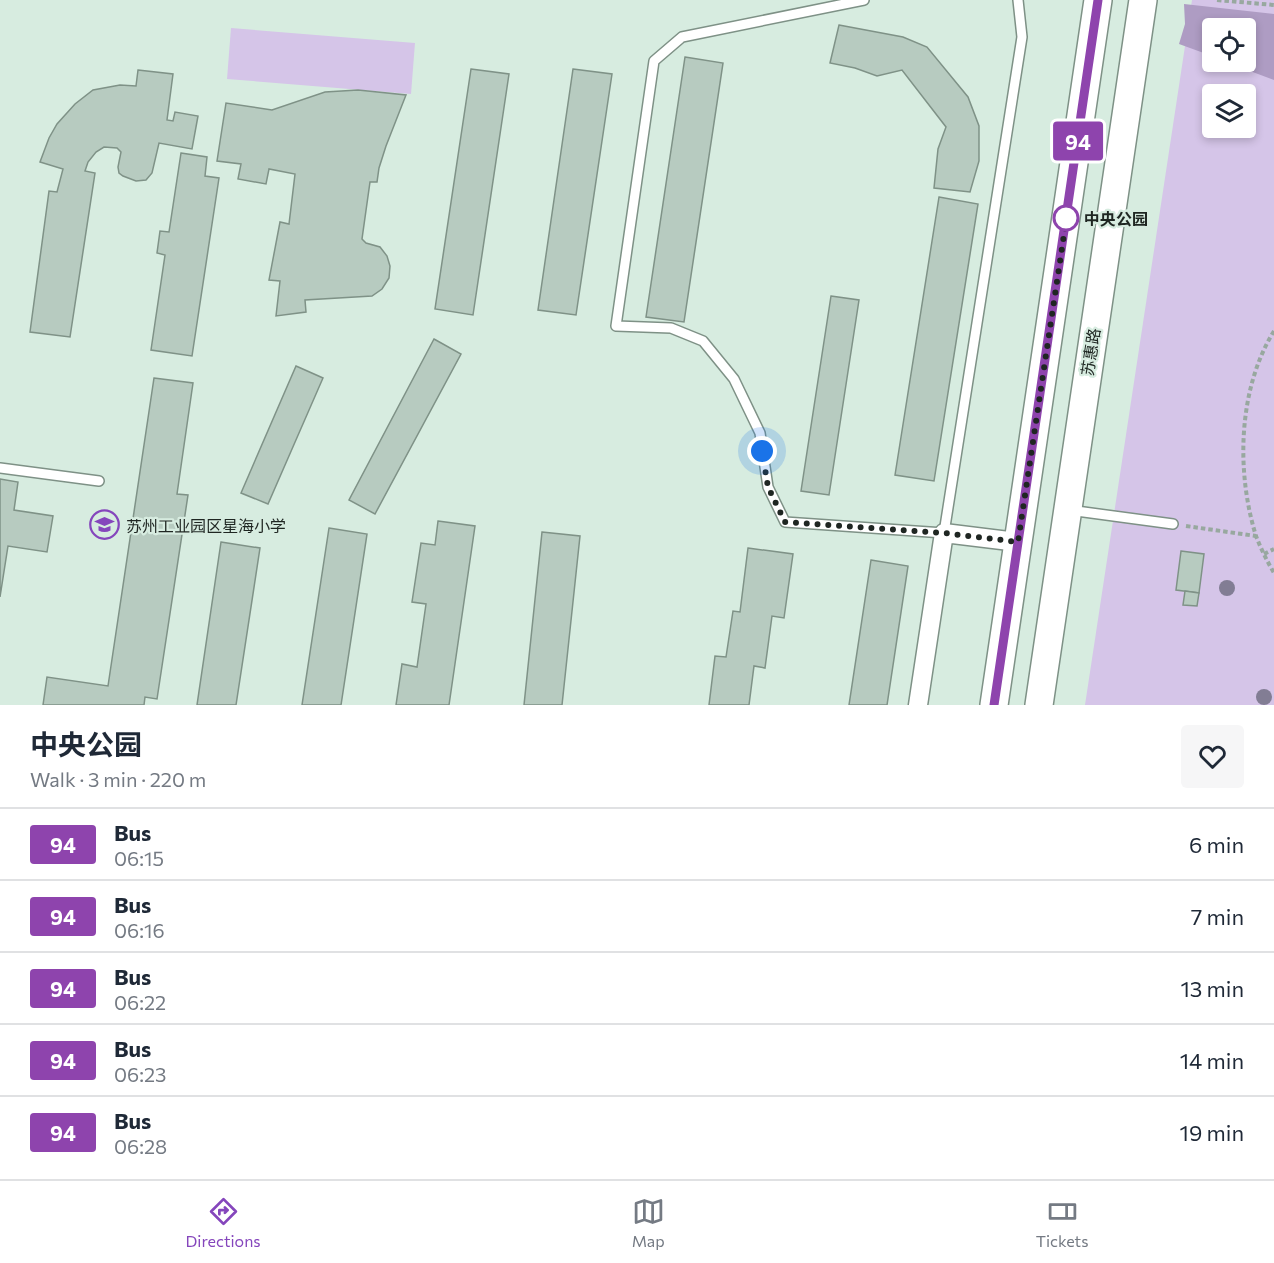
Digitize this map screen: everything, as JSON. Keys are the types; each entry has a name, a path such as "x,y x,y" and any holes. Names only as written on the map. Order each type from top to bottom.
{"main road":[{"path":"994,705 1098,0"},
{"name":"苏惠路","path":"1039,705 1143,0"}],"street":[{"path":"918,705 944,533 1018,542"}],"lane":[{"path":"864,0 682,37 654,61 616,326 671,328 704,341 734,379 760,433 768,487 785,522 944,533 1022,37 1018,0"},
{"path":"0,468 99,481"},
{"path":"1067,510 1173,524"}],"path":[{"path":"1217,0 1274,5"},
{"path":"1274,331 1257,363 1245,429 1245,479 1256,536 1274,573"},
{"path":"1173,524 1256,536"},
{"path":"1264,554 1274,549"}],"shaded area":[{"name":"中央公园","path":"1192,0 1274,0 1274,705 1085,705"},
{"path":"1184,4 1274,14 1274,80 1253,72 1256,72 1256,18 1202,18 1202,52 1179,44 1185,24"},
{"path":"231,28 415,43 411,94 227,79"}],"building":[{"path":"839,25 903,37 927,47 968,97 979,126 979,161 970,192 934,188 938,149 946,127 902,70 877,76 855,68 830,63"},
{"path":"685,57 723,63 684,322 646,317"},
{"path":"471,69 509,74 473,315 435,309"},
{"path":"573,69 612,74 576,315 538,310"},
{"path":"138,70 173,74 167,120 173,121 175,112 198,116 192,149 159,143 152,173 146,180 136,181 119,173 121,152 117,148 104,147 96,152 88,162 85,171 95,173 70,337 30,332 49,191 57,192 63,169 40,162 49,138 57,124 75,104 93,90 120,85 136,86"},
{"path":"358,90 406,95 386,146 377,182 370,182 362,239 366,243 380,247 387,256 390,266 389,278 382,289 372,296 305,300 306,312 276,316 280,281 269,280 280,222 289,224 295,174 269,169 266,184 238,179 241,164 217,161 226,103 272,110 325,92"},
{"path":"181,153 207,157 205,176 219,178 192,356 151,350 165,255 157,253 160,231 169,232"},
{"path":"939,197 978,204 934,481 895,475"},
{"path":"831,296 859,300 829,495 801,491"},
{"path":"434,339 461,354 375,514 349,500"},
{"path":"296,366 323,378 268,504 241,493"},
{"path":"154,378 193,383 177,494 188,495 157,699 145,697 144,705 43,705 47,677 108,686"},
{"path":"0,479 18,482 14,510 53,516 47,552 8,546 0,597"},
{"path":"438,521 475,526 449,705 396,705 402,664 417,667 426,604 412,602 421,543 435,545"},
{"path":"329,528 367,534 341,705 302,705"},
{"path":"542,532 580,536 562,705 524,705"},
{"path":"221,542 260,548 236,705 197,705"},
{"path":"748,548 793,554 784,618 772,616 765,668 754,666 749,705 709,705 715,656 726,657 733,611 740,612"},
{"path":"1181,551 1204,554 1199,593 1176,590"},
{"path":"871,560 908,566 887,705 849,705"},
{"path":"1185,591 1199,593 1197,606 1183,605"}],"bus line":[{"name":"94","path":"994,705 1098,0"}],"place":[{"name":"中央公园","path":"1066,218"},
{"name":"苏州工业园区星海小学","path":"105,525"}],"route":[{"path":"762,451 768,487 785,522 944,533 1018,542 1068,208 1066,218"}]}
